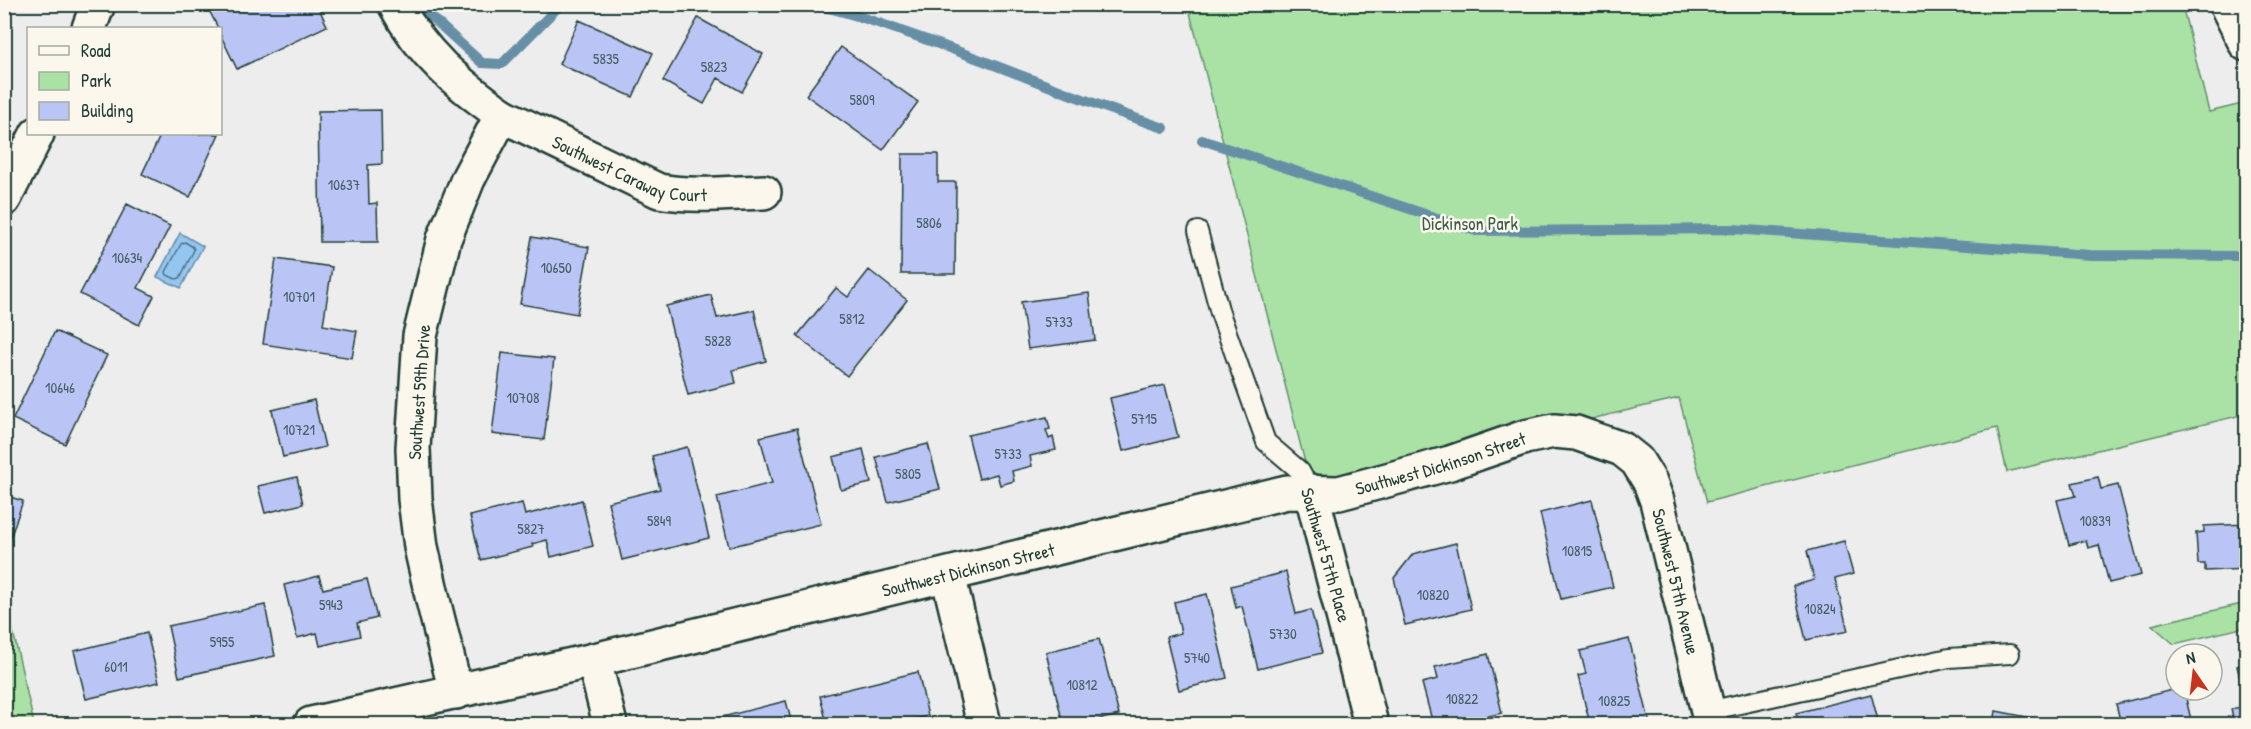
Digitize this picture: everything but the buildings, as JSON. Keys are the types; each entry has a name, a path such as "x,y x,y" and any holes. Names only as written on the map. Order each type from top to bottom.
{"street":[{"path":"88,27 98,4"},
{"path":"394,4 406,25 430,56 459,84 502,115"},
{"path":"2226,4 2247,44"},
{"name":"Southwest Caraway Court","path":"502,115 659,191 697,194 764,192"},
{"name":"Southwest 59th Drive","path":"456,692 433,600 415,499 412,448 419,347 444,239 468,179 502,115"},
{"path":"4,199 36,135"},
{"name":"Southwest Dickinson Street","path":"311,724 594,660 1287,492 1339,493 1450,463 1541,433 1554,431 1576,433 1622,448"},
{"name":"Southwest 57th Avenue","path":"1622,448 1637,461 1650,482 1657,501 1709,718"},
{"name":"Southwest 57th Place","path":"1311,491 1371,724"},
{"path":"948,574 984,724"},
{"path":"594,660 610,724"}],"lane":[{"name":"Southwest 57th Place","path":"1198,231 1220,313 1266,442 1300,471 1311,491"},
{"path":"1709,718 1949,658 2010,654"}],"green space":[{"name":"Dickinson Park","path":"1188,5 2182,5 2209,112 2246,103 2246,414 2007,472 1997,428 1707,502 1679,398 1311,486"},
{"path":"5,596 34,724 5,724"},
{"path":"2246,603 2246,627 2182,642 2172,642 2152,625"}],"water":[{"path":"180,233 203,246 181,288 157,277"}],"waterway":[{"path":"417,4 482,63 502,64 561,4"},
{"path":"808,4 882,24 1164,128"},
{"path":"1202,140 1476,231 1733,229 2090,255 2246,256"}]}
